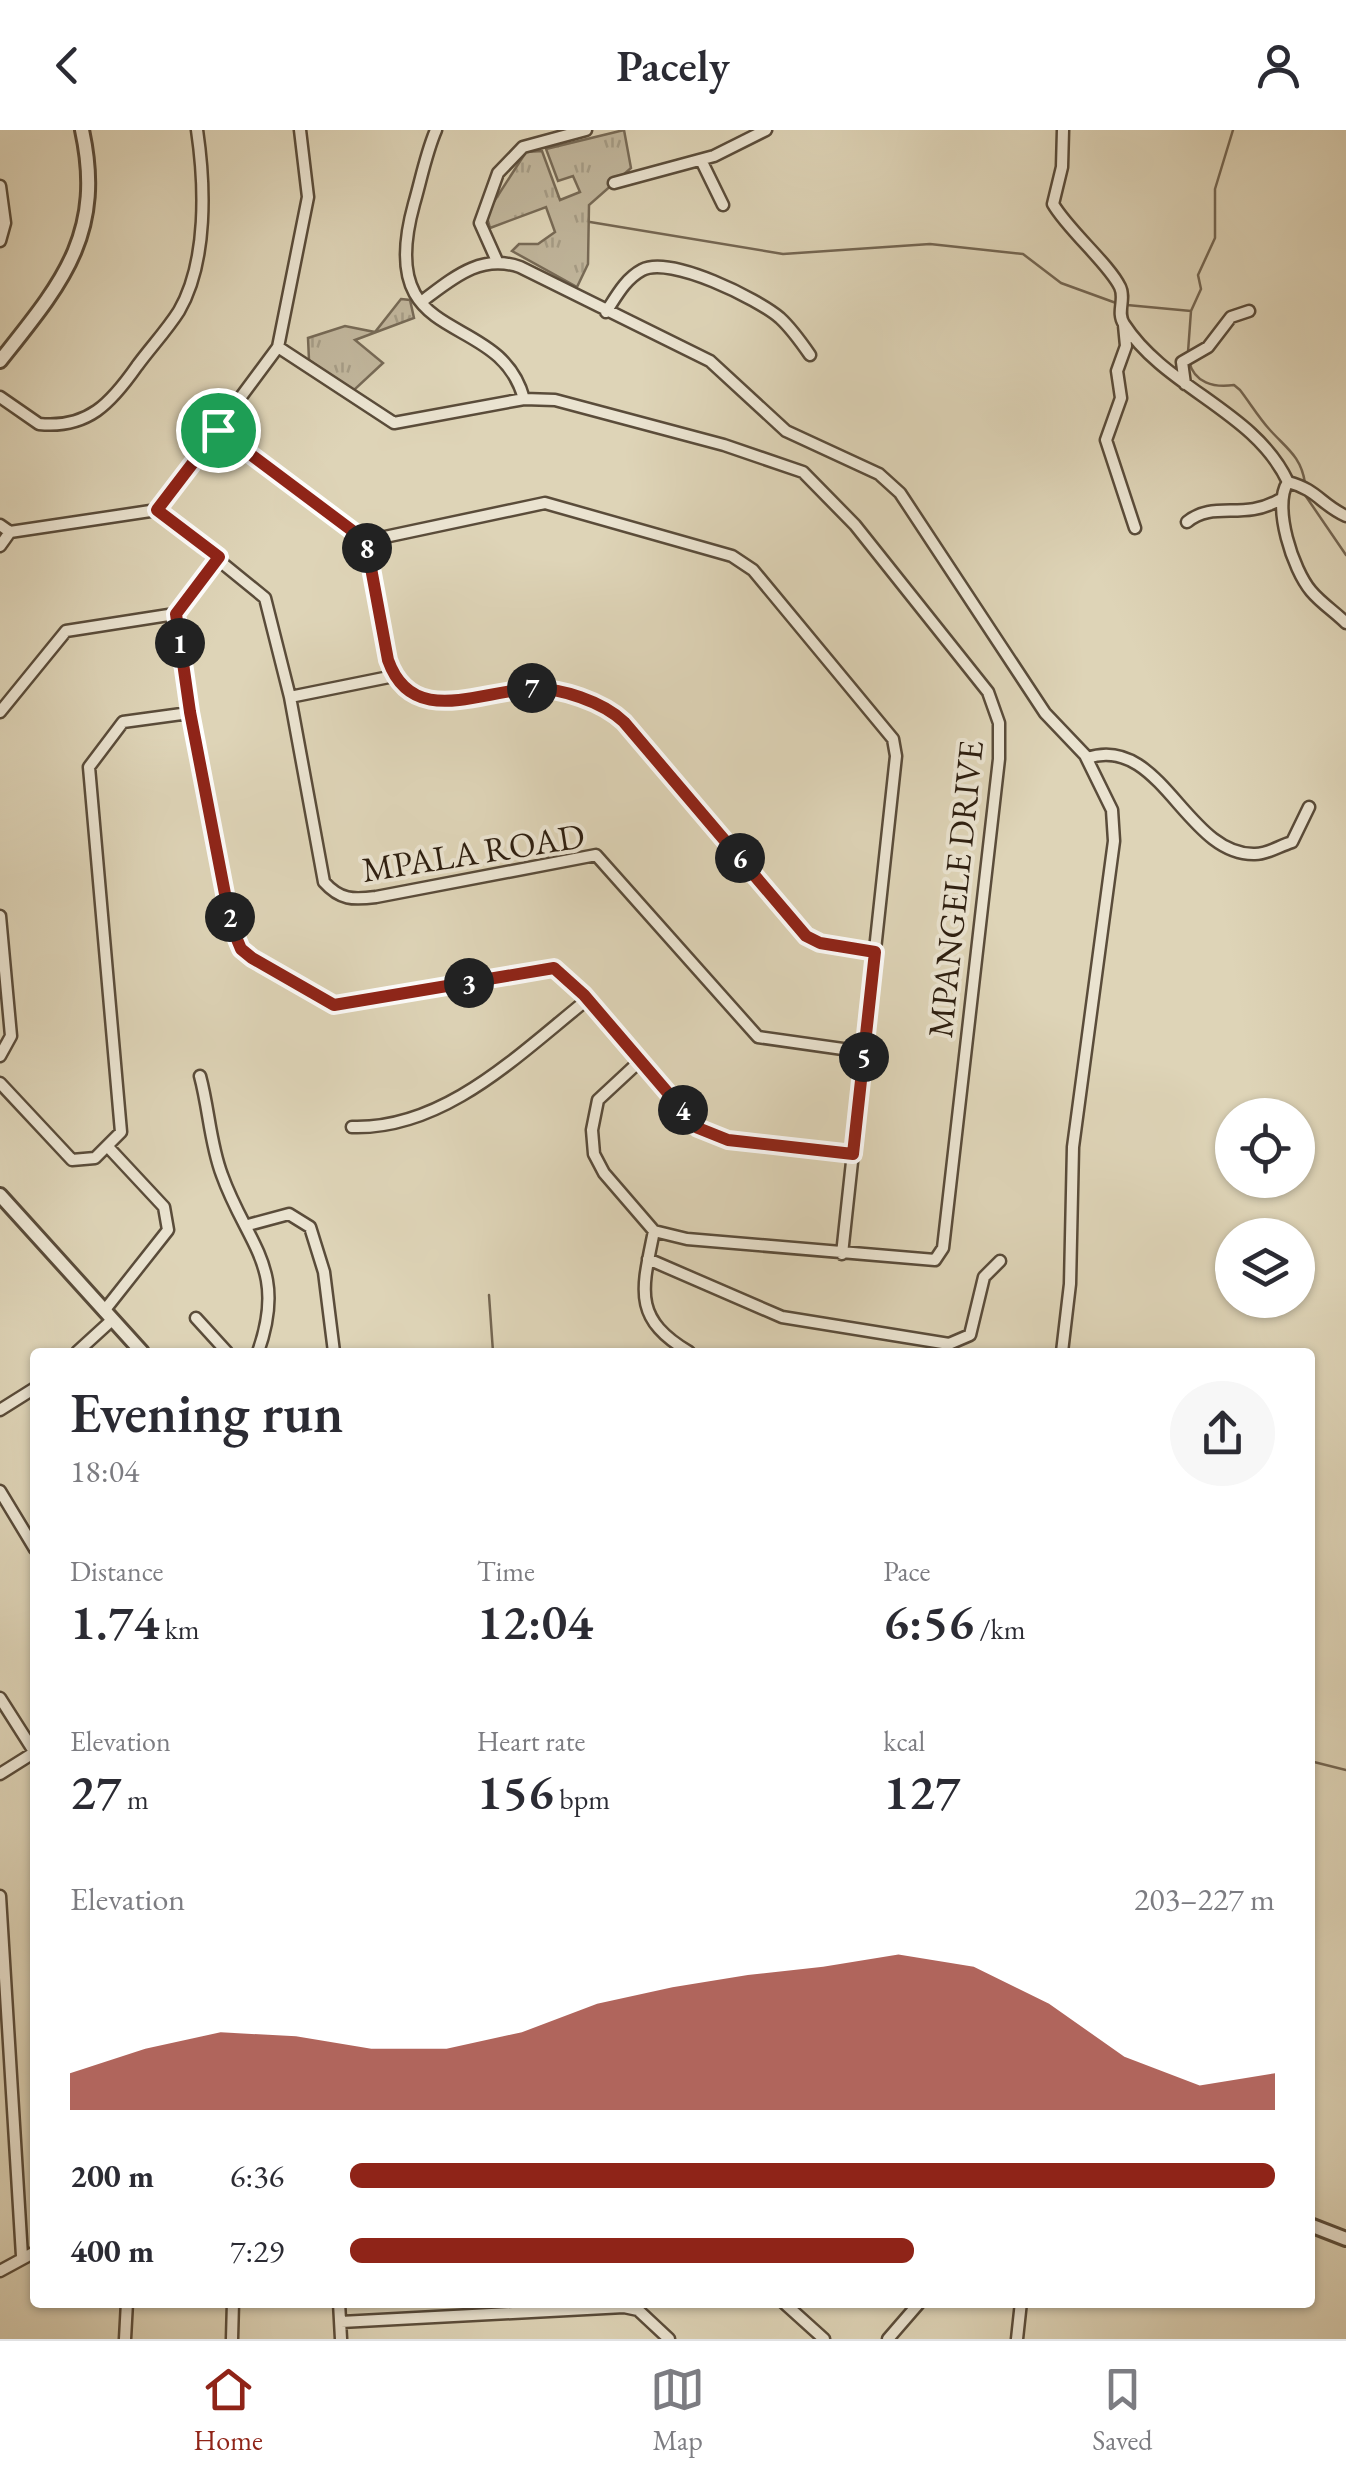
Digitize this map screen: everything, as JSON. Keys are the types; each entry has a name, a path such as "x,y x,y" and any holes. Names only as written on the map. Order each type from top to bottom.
{"street":[{"path":"0,361 73,261 82,230 88,178 82,130"},
{"path":"0,397 38,424 90,418 112,402 174,318 186,297 206,194 197,130"},
{"path":"0,525 10,532 157,510 218,430 278,347 308,197 300,130"},
{"path":"498,262 480,223 498,174 533,141 586,130"},
{"path":"614,183 702,160 766,130"},
{"path":"1063,130 1062,167 1053,204 1121,288 1126,346 1117,371 1121,398 1106,440 1135,528"},
{"path":"432,132 404,247 406,278 421,302 510,370 524,399"},
{"path":"702,160 723,205"},
{"path":"0,241 5,223 1,195"},
{"path":"421,302 474,266 498,262 520,267 710,361 795,437 889,481 1045,714 1087,758 1112,810 1114,841 1073,1148 1070,1284 1062,1348"},
{"path":"606,312 628,280 642,270 664,267 734,291 767,308 783,320 810,356"},
{"path":"1185,384 1182,362 1208,347 1232,317 1249,312"},
{"path":"1124,324 1185,384 1260,440 1300,484 1346,516"},
{"name":"MPANGELE DRIVE","path":"278,347 394,423 524,399 576,403 804,472 855,525 995,706 999,759 943,1248 935,1260 925,1262 654,1231"},
{"path":"218,430 366,541 394,676 424,700 442,704 536,688 607,708 624,722 806,936 820,943 875,952"},
{"path":"1186,522 1207,510 1251,512 1280,500 1300,484"},
{"path":"1280,500 1286,535 1305,583 1346,623"},
{"path":"366,541 545,503 609,518 732,556 746,565 893,739 896,756 842,1254"},
{"name":"MPALA ROAD","path":"157,510 265,598 290,697 324,882 339,896 351,900 376,897 596,855 758,1037 864,1052"},
{"path":"0,546 10,532"},
{"path":"0,712 66,631 176,614 219,557"},
{"path":"176,614 190,712 231,925 241,949 252,958 334,1005 544,967 564,972 698,1128 712,1137 853,1154"},
{"path":"290,697 394,676"},
{"path":"0,1082 72,1160 87,1162 109,1148 121,1132 89,766 123,722 190,712"},
{"path":"1087,758 1107,754 1128,758 1218,842 1243,853 1268,852 1292,842 1308,808"},
{"path":"0,916 12,1036 0,1056"},
{"path":"352,1128 394,1127 424,1115 511,1061 588,999"},
{"path":"641,1060 604,1091 592,1130 598,1164 654,1231 644,1292 651,1324 684,1348"},
{"path":"200,1076 220,1173 261,1254 268,1299 259,1348"},
{"path":"80,1348 108,1316 168,1230 164,1207 109,1148"},
{"path":"0,1195 138,1348"},
{"path":"248,1225 288,1214 310,1227 324,1272 334,1348"},
{"path":"648,1259 782,1317 949,1344 970,1335 984,1277 1000,1261"},
{"path":"196,1318 222,1348"},
{"path":"0,1410 30,1391"},
{"path":"0,1491 30,1541"},
{"path":"0,1698 30,1745"},
{"path":"0,1774 30,1756"},
{"path":"0,1896 22,2256"},
{"path":"1315,2226 1346,2239"},
{"path":"0,2270 30,2254"},
{"path":"124,2339 127,2308"},
{"path":"232,2308 232,2339"},
{"path":"340,2308 341,2339"},
{"path":"340,2322 605,2308"},
{"path":"629,2308 638,2310 669,2339"},
{"path":"790,2308 824,2339"},
{"path":"888,2339 915,2308"},
{"path":"1017,2339 1020,2308"}],"green space":[{"path":"624,130 631,168 589,205 588,264 577,287 512,251 519,244 538,244 555,232 546,207 490,228 486,214 526,152 542,151 560,200 580,192 573,176 558,181 546,149"},
{"path":"401,299 410,300 414,318 355,340 383,363 353,391 309,360 308,338 345,326 375,332"}],"waterway":[{"path":"1188,352 1191,311 1201,289 1198,275 1215,238 1215,189 1233,130"},
{"path":"590,222 783,254 930,244 1023,254 1061,283 1116,303"},
{"path":"1127,305 1191,311"},
{"path":"1189,361 1200,379 1219,386 1234,385 1240,390 1296,459 1305,483"},
{"path":"1305,495 1346,555"},
{"path":"489,1295 493,1348"},
{"path":"1315,1762 1346,1770"}],"route":[{"path":"218,430 366,541 388,660 394,676 407,690 442,704 536,688 607,708 624,722 806,936 820,943 875,952 853,1154 712,1137 698,1128 564,972 554,968 334,1005 241,949 231,925 190,712 176,614 219,557 157,510 218,430"}]}
